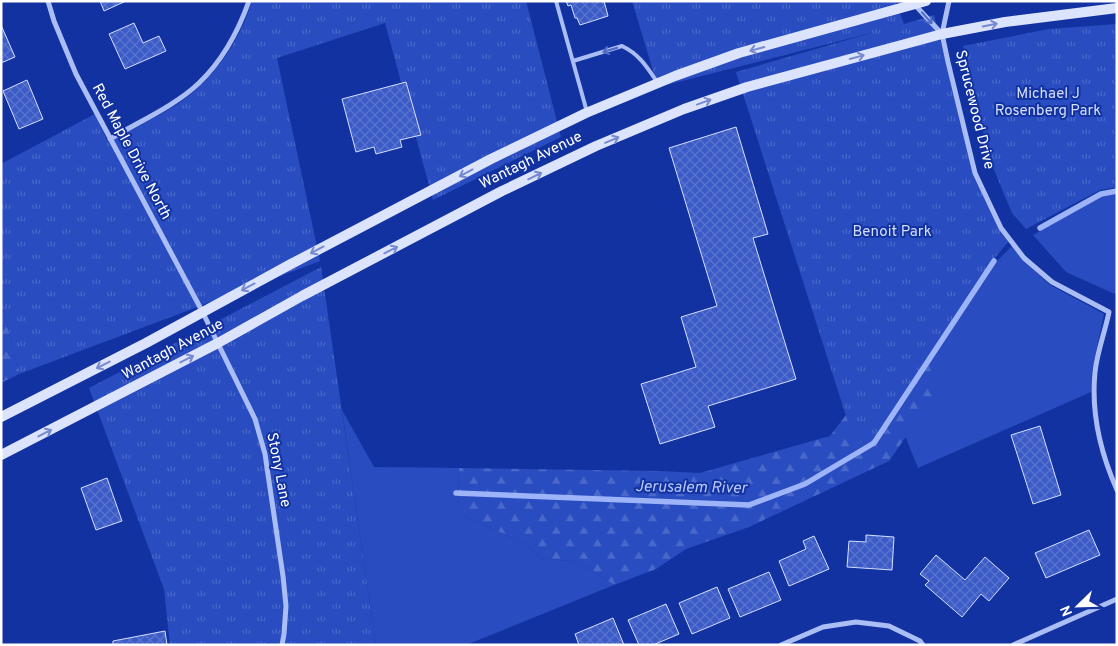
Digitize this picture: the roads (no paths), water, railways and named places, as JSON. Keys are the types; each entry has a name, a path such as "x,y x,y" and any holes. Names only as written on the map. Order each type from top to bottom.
{"main road":[{"name":"Wantagh Avenue","path":"1,418 491,159 588,113 658,83 740,53 926,1"},
{"name":"Wantagh Avenue","path":"1,455 218,343 302,296 502,191 596,146 684,109 747,87 942,34 1005,22 1117,8"}],"street":[{"name":"Red Maple Drive North","path":"48,1 54,22 76,74 202,311"},
{"path":"110,139 174,102 198,84 222,58 244,18 250,1"},
{"path":"942,34 949,1"},
{"path":"914,3 942,34"},
{"name":"Sprucewood Drive","path":"942,34 976,173 1001,228 1024,258 1052,282 1109,312 1117,313"},
{"name":"Stony Lane","path":"202,311 255,419 266,454 286,606 282,645"},
{"path":"1109,312 1095,372 1095,409 1101,443 1117,490"},
{"path":"1013,645 1117,598"},
{"path":"781,645 824,627 856,622 889,626 922,643"}],"lane":[{"path":"556,1 588,113"},
{"path":"573,61 622,46 633,51 643,61 658,83"}],"waterway":[{"name":"Jerusalem River","path":"1040,228 1101,194 1117,191"},
{"name":"Jerusalem River","path":"456,493 749,505 805,484 874,443 994,261"}],"park label":[{"name":"Michael J Rosenberg Park","path":"1048,102"},
{"name":"Benoit Park","path":"892,232"}]}
